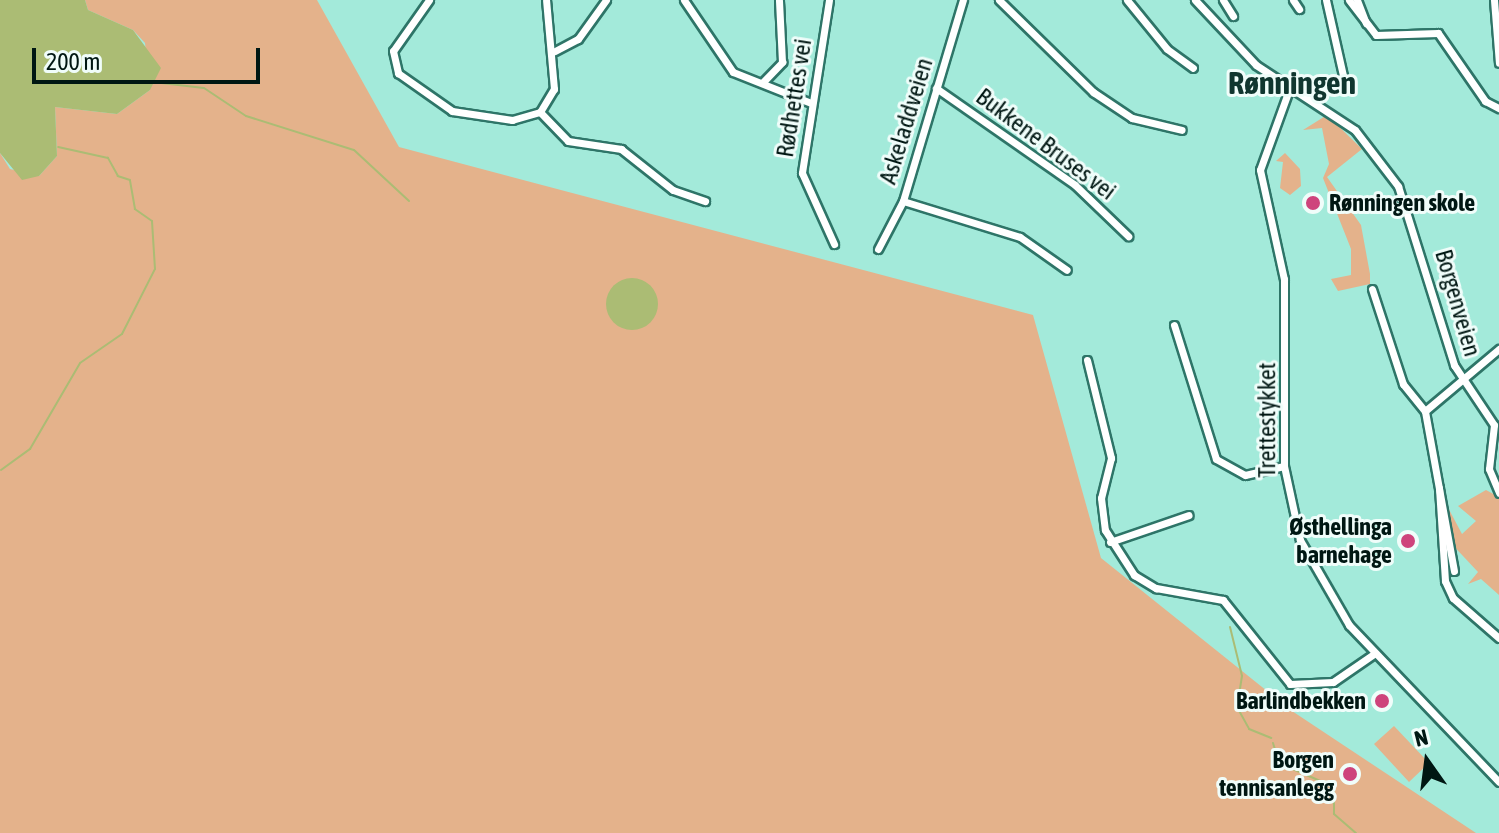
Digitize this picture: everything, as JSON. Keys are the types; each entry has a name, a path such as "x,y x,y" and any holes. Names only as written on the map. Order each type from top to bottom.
{"street":[{"path":"429,0 393,51 398,73 452,111 512,120 540,112 557,78 546,0"},
{"path":"555,51 578,39 606,0"},
{"path":"684,0 725,65 811,103"},
{"path":"763,82 782,62 779,0"},
{"name":"Rødhettes vei","path":"829,0 823,66 811,103 802,173 834,244"},
{"name":"Askeladdveien","path":"878,249 903,201 963,0"},
{"path":"999,0 1093,92 1132,118 1182,130"},
{"path":"1127,0 1167,49 1193,68"},
{"name":"Borgenveien","path":"1195,0 1227,40 1355,130 1398,186 1460,379 1496,426 1489,469 1499,493"},
{"path":"1223,0 1233,16"},
{"path":"1293,0 1299,9"},
{"path":"1326,0 1344,80"},
{"path":"1349,0 1366,25 1385,38 1414,30 1438,33 1485,101 1499,108"},
{"path":"1357,0 1366,25"},
{"path":"1494,0 1499,63"},
{"name":"Trettestykket","path":"1290,87 1260,170 1284,279 1284,466 1313,569 1375,653 1499,782"},
{"name":"Bukkene Bruses vei","path":"936,88 1075,185 1128,236"},
{"path":"540,112 568,141 621,149 665,185 705,201"},
{"path":"903,201 1034,242 1067,270"},
{"path":"1372,289 1403,384 1425,411 1425,439 1441,483 1454,571"},
{"path":"1174,325 1216,459 1245,475 1284,466"},
{"name":"Borgenveien","path":"1460,379 1499,349"},
{"path":"1087,360 1111,458 1101,498 1110,542 1134,575 1156,588 1223,600 1290,684 1333,682 1375,653"},
{"path":"1425,411 1460,379"},
{"path":"1441,483 1435,518 1445,581 1453,598 1499,638"},
{"path":"1110,542 1189,515"}],"shaded area":[{"path":"0,0 85,0 88,10 133,30 161,68 150,90 117,114 55,107 57,156 39,176 22,180 0,153"},
{"path":"85,0 317,0 399,147 1033,315 1101,558 1292,711 1476,833 0,833 0,153 10,169 39,176 57,156 55,107 117,114 150,90 145,43 133,30 88,10"},
{"path":"1327,115 1362,149 1327,177 1361,225 1370,274 1370,284 1338,291 1331,279 1351,275 1351,249 1323,178 1329,164 1322,128 1303,130"},
{"path":"1285,153 1300,169 1301,186 1290,195 1280,188 1283,162 1276,161"},
{"path":"632,278 651,285 658,304 651,323 632,330 613,323 606,304 613,285"},
{"path":"1486,490 1499,497 1499,595 1481,579 1468,584 1478,572 1448,540 1445,502 1462,534 1476,521 1458,506"},
{"path":"1394,726 1429,763 1409,782 1374,744"}],"waterway":[{"path":"153,82 204,88 246,116 354,150 409,201"},
{"path":"1,470 30,449 80,363 122,334 155,269 152,221 135,209 130,180 118,176 108,158 58,147"},
{"name":"Barlindbekken","path":"1230,627 1242,676 1237,707 1249,729 1271,738"},
{"name":"Barlindbekken","path":"1273,743 1279,763 1334,787 1334,814 1356,833"}],"place":[{"name":"Rønningen skole","path":"1313,203"},
{"name":"Østhellinga barnehage","path":"1408,541"},
{"name":"Barlindbekken","path":"1382,701"},
{"name":"Borgen tennisanlegg","path":"1350,774"}],"district":[{"name":"Rønningen","path":"1292,83"}]}
